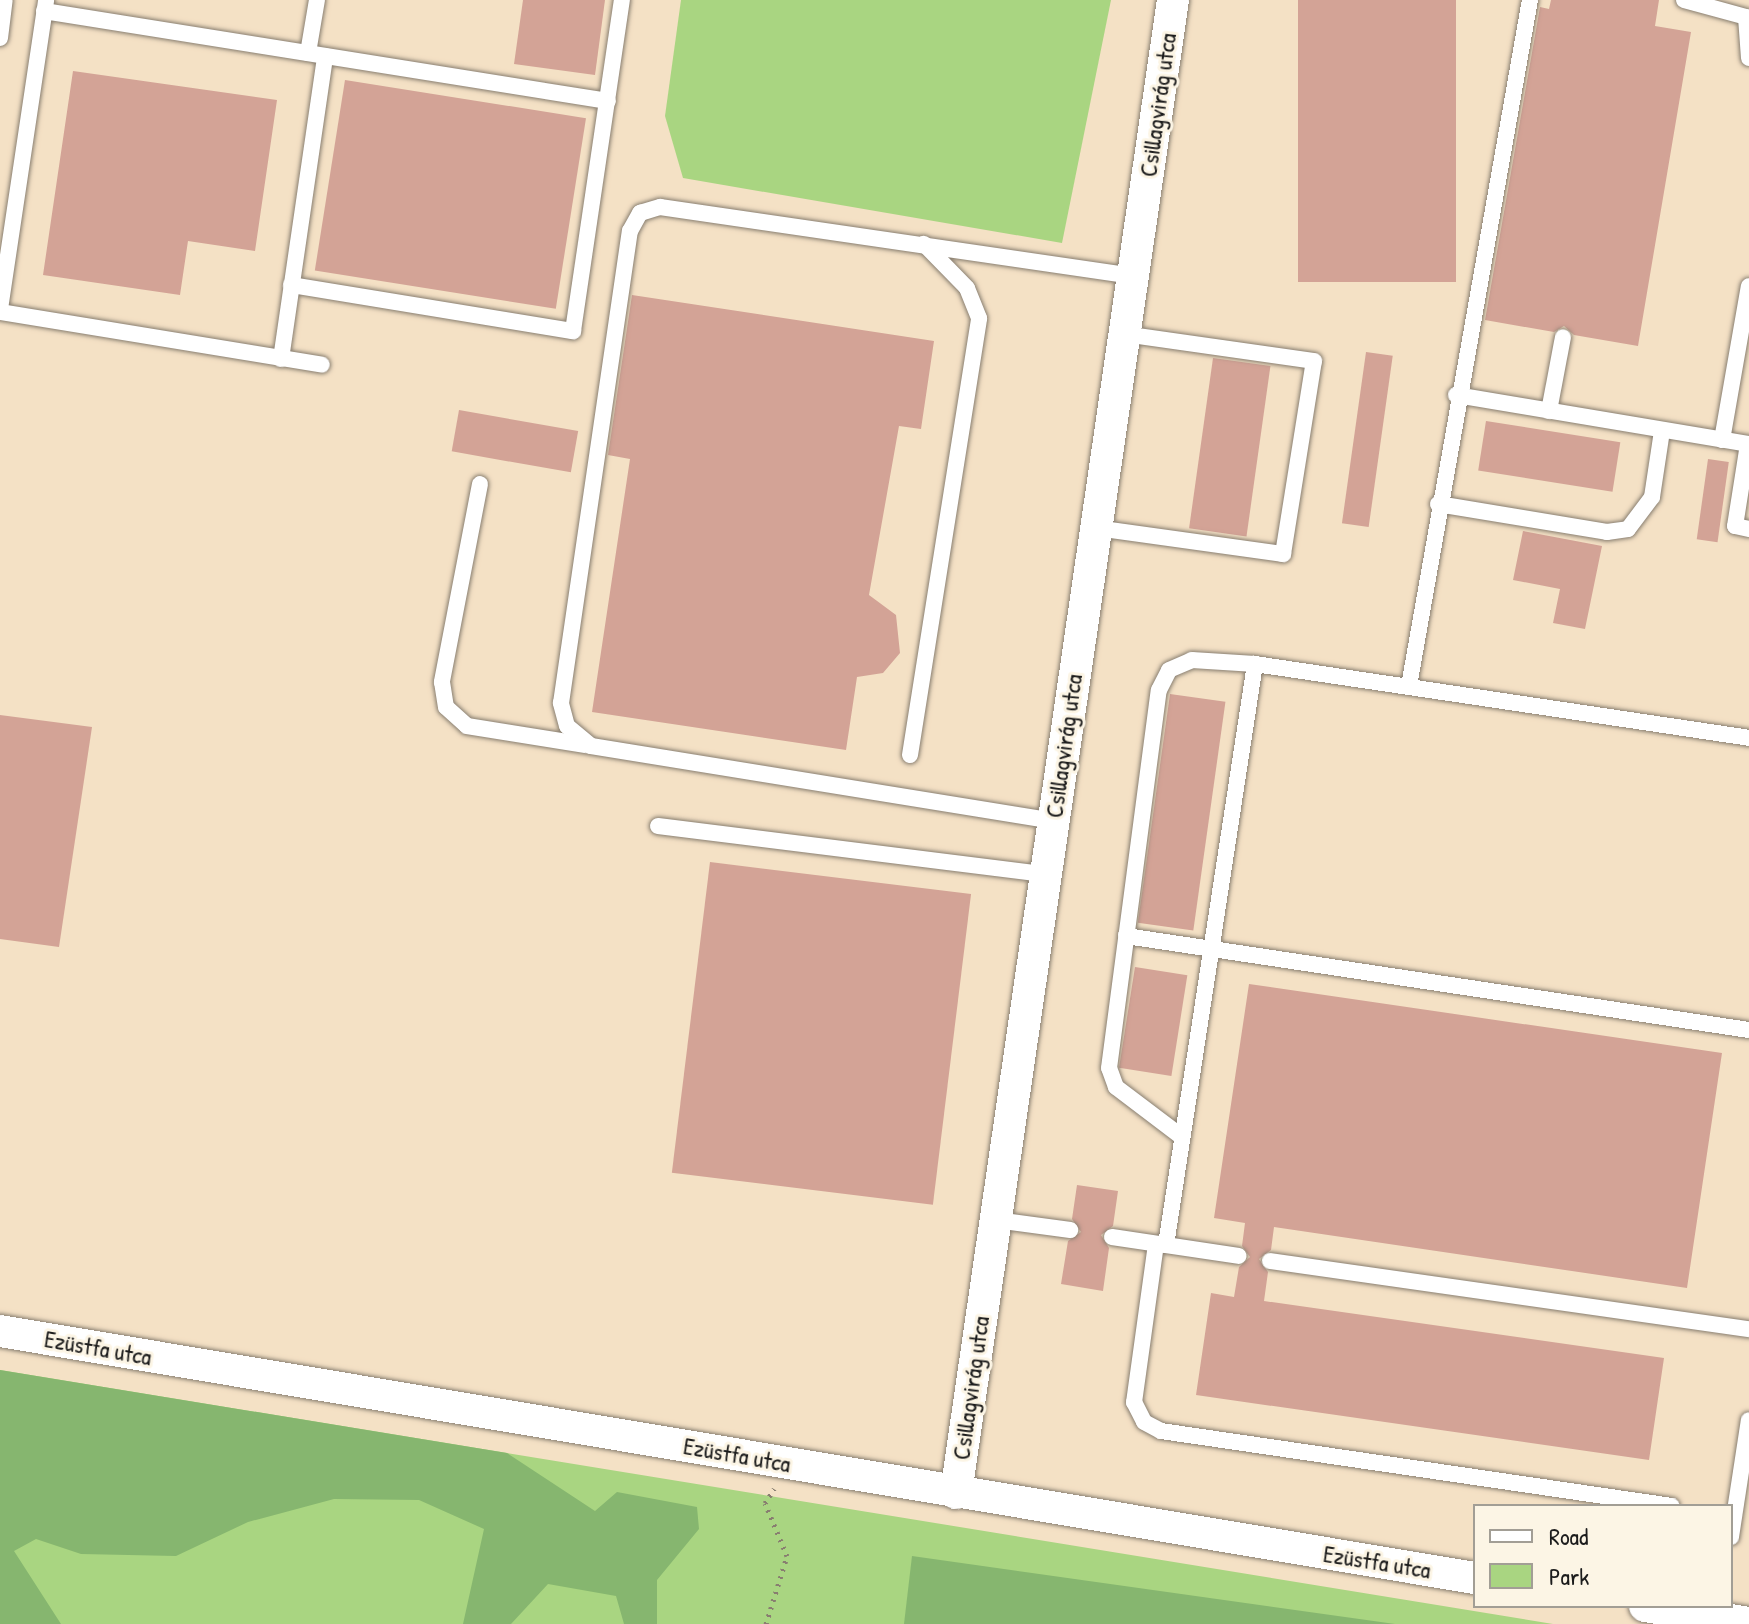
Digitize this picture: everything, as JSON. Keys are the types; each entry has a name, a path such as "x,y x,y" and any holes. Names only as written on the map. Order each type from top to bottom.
{"street":[{"name":"Csillagvirág utca","path":"956,1493 1173,0"},
{"name":"Ezüstfa utca","path":"0,1331 1473,1578"},
{"path":"1662,1608 1729,1616"}],"lane":[{"path":"0,38 5,0"},
{"path":"281,359 317,54 317,0"},
{"path":"291,285 573,331 622,0"},
{"path":"1409,686 1456,395 1530,0"},
{"path":"1684,0 1748,17 1749,58"},
{"path":"322,365 0,311 45,6 608,101"},
{"path":"591,746 567,726 561,703 633,221 660,207 1133,276"},
{"path":"910,755 979,318 967,288 924,244"},
{"path":"1722,440 1749,286"},
{"path":"1096,528 1283,554 1314,361 1124,334"},
{"path":"1549,411 1563,337"},
{"path":"1456,395 1749,444 1735,526 1749,529"},
{"path":"1438,504 1607,532 1628,529 1652,497 1662,431"},
{"path":"480,484 442,682 446,707 467,726 1054,821"},
{"path":"1182,1137 1112,1076 1126,936 1159,690 1169,670 1192,660 1255,664 1749,738"},
{"path":"1255,664 1182,1137 1134,1402 1144,1422 1161,1431 1658,1504"},
{"path":"658,826 1046,874"},
{"path":"1126,936 1749,1030"},
{"path":"996,1220 1070,1230"},
{"path":"1112,1237 1239,1256"},
{"path":"1270,1261 1749,1329"},
{"path":"1733,1515 1749,1420"}],"path":[{"path":"766,1624 787,1556 765,1499 800,1466"}],"green space":[{"path":"681,0 1111,0 1062,243 683,178 665,116"},
{"path":"0,1370 507,1453 1553,1624 0,1624"},
{"path":"0,1370 507,1453 595,1511 617,1492 697,1507 699,1529 657,1580 657,1624 624,1624 616,1596 548,1584 511,1624 463,1624 484,1529 419,1500 334,1499 248,1522 176,1556 81,1554 36,1539 14,1551 61,1624 0,1624"},
{"path":"912,1556 1395,1624 904,1624"}],"building":[{"path":"523,0 605,0 595,75 514,64"},
{"path":"1298,0 1456,0 1456,282 1298,282"},
{"path":"1551,0 1659,0 1655,26 1691,32 1638,346 1574,335 1564,326 1554,332 1485,320 1540,7 1549,9"},
{"path":"73,71 277,100 255,251 188,241 180,295 43,275"},
{"path":"345,80 586,118 556,309 315,271"},
{"path":"632,295 934,341 921,429 899,426 869,595 896,615 900,653 883,673 857,677 846,750 592,712 630,459 608,455"},
{"path":"1366,352 1393,356 1369,527 1342,523"},
{"path":"1213,358 1270,366 1246,536 1189,528"},
{"path":"459,410 578,431 571,472 452,451"},
{"path":"1486,421 1620,442 1613,492 1478,470"},
{"path":"1708,459 1729,462 1718,542 1697,539"},
{"path":"1523,531 1602,546 1585,629 1553,623 1560,589 1513,580"},
{"path":"1170,694 1225,702 1193,931 1138,923"},
{"path":"0,715 92,727 59,947 0,939"},
{"path":"710,862 971,894 933,1205 672,1173"},
{"path":"1135,967 1187,975 1171,1076 1119,1068"},
{"path":"1249,984 1722,1053 1687,1288 1274,1227 1271,1250 1259,1259 1268,1272 1264,1301 1664,1358 1649,1460 1196,1395 1211,1293 1234,1297 1239,1267 1250,1257 1242,1246 1245,1223 1214,1218"},
{"path":"1077,1185 1118,1191 1113,1226 1101,1235 1109,1248 1103,1291 1061,1284 1068,1241 1081,1232 1072,1219"}]}
